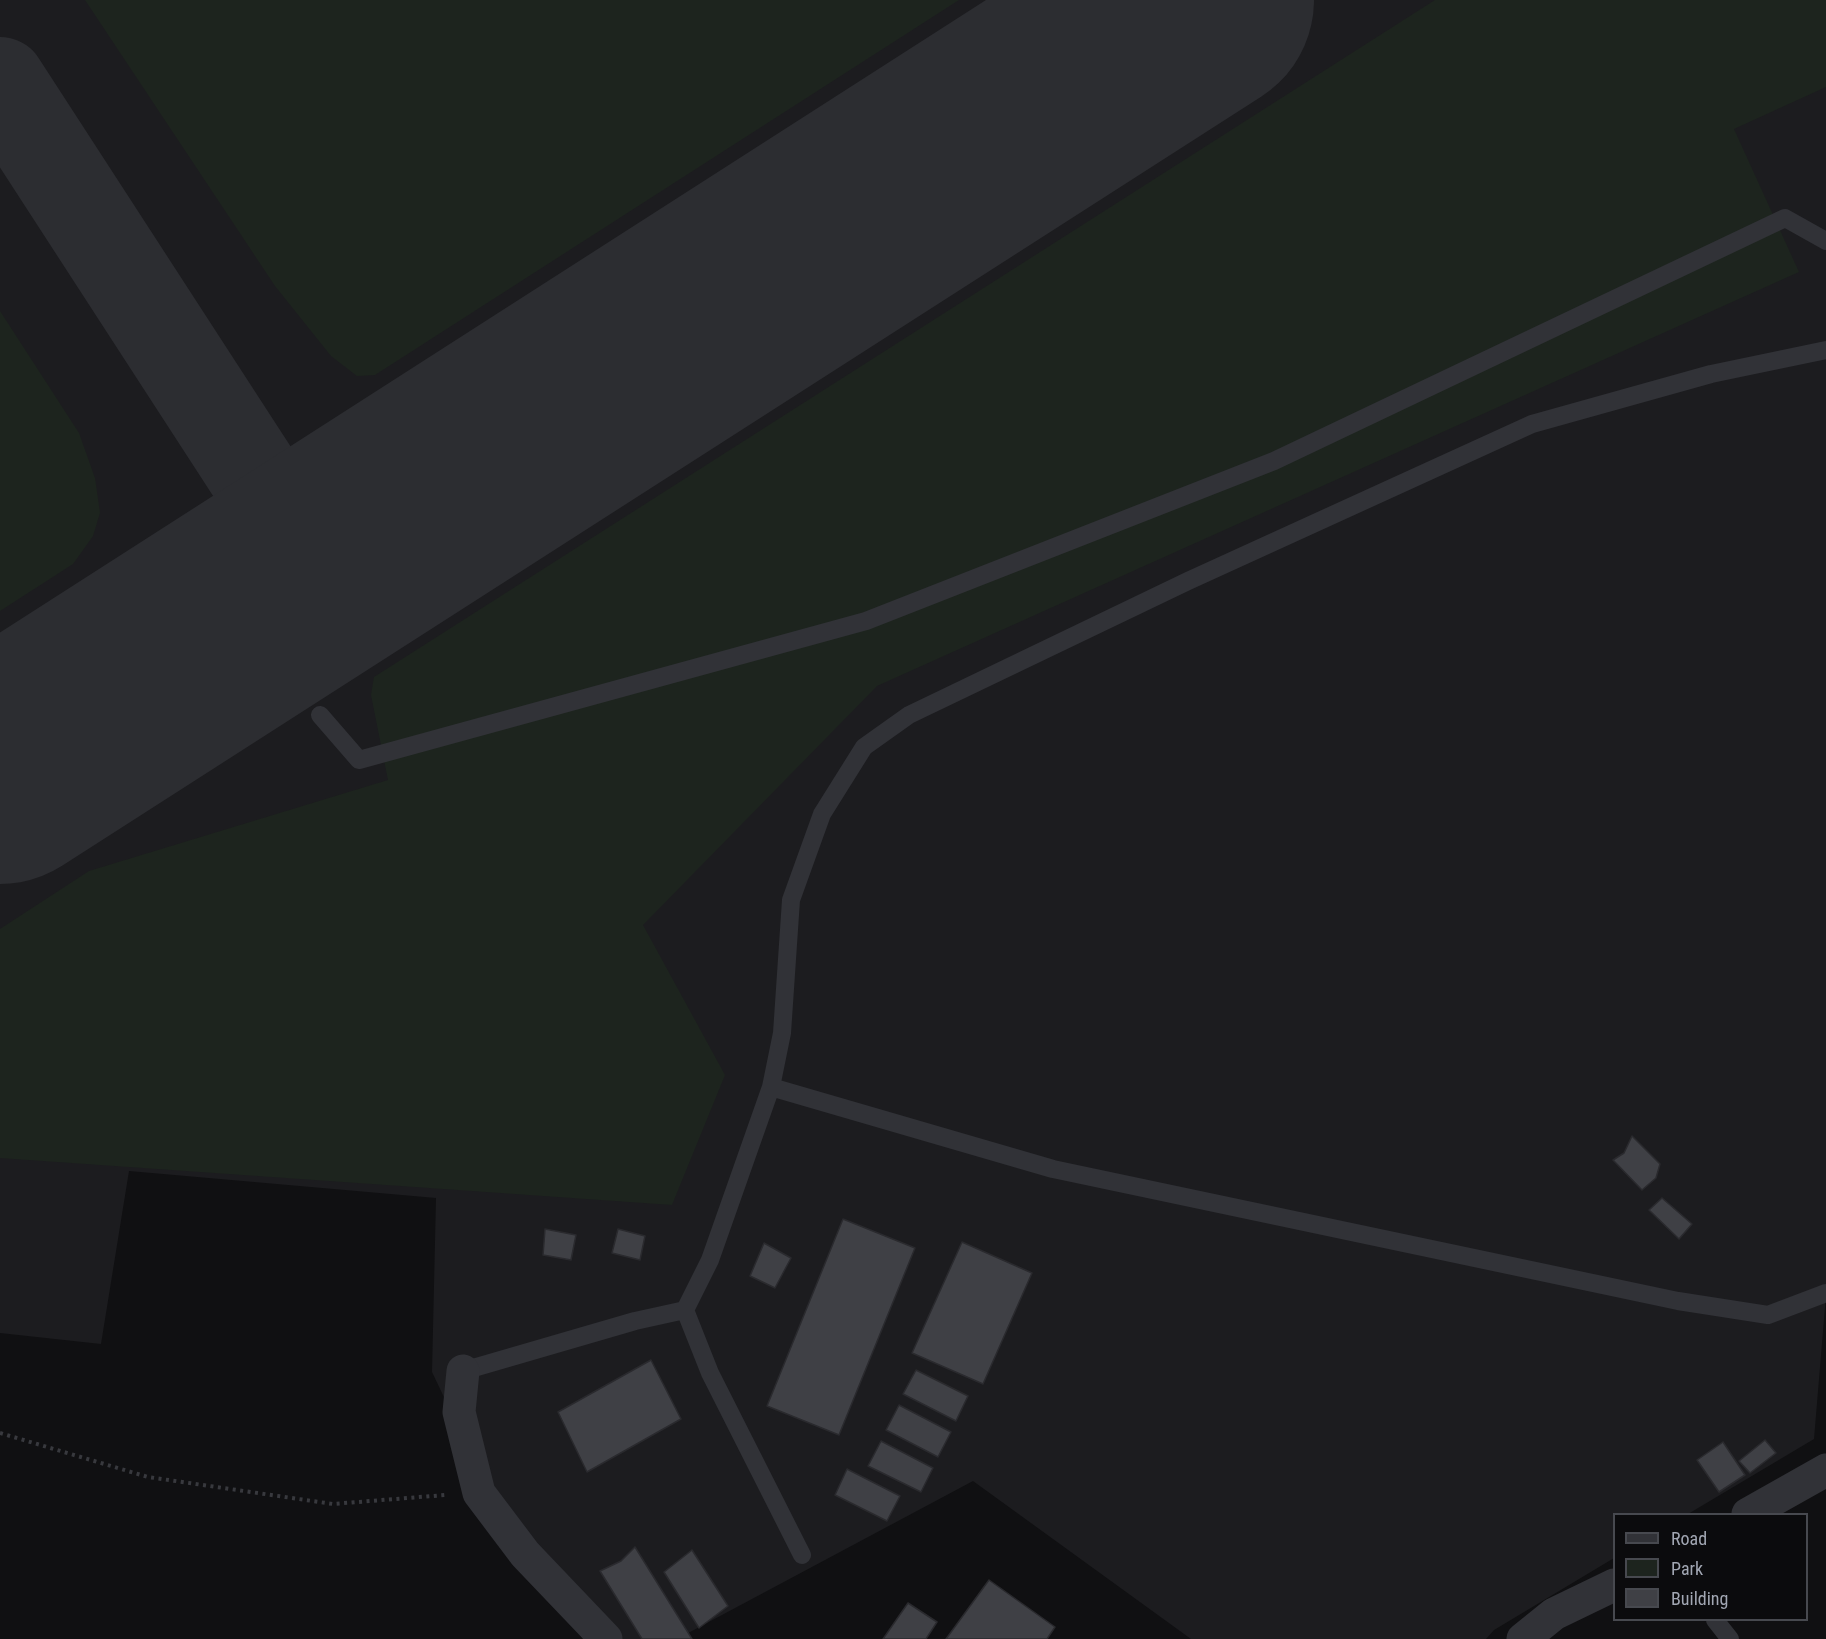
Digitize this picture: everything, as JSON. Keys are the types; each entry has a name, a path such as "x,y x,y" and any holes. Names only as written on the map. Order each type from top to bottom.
{"street":[{"path":"463,1371 459,1412 479,1493 525,1554 606,1639"},
{"path":"1751,1513 1826,1470"},
{"path":"1523,1639 1554,1614 1613,1585"}],"lane":[{"path":"320,715 359,760 866,621 1274,461 1785,218 1826,241"},
{"path":"802,1555 710,1373 686,1310 710,1260 771,1087 782,1033 791,900 822,814 864,747 909,715 1188,581 1532,424 1711,374 1826,350"},
{"path":"771,1087 1053,1170 1678,1301 1768,1315 1826,1293"},
{"path":"463,1371 635,1321 686,1310"},
{"path":"1716,1621 1730,1639"}],"path":[{"path":"0,1433 148,1477 333,1504 479,1493"}],"shaded area":[{"path":"0,0 1826,0 1826,1295 1814,1439 1690,1513 1613,1513 1613,1559 1494,1630 1486,1639 1191,1639 973,1481 677,1639 583,1639 519,1555 432,1372 436,1198 129,1171 101,1344 0,1333"}],"green space":[{"path":"85,0 959,0 375,375 357,376 331,356 275,286"},
{"path":"1435,0 1826,0 1826,87 1734,129 1799,272 877,686 643,925 725,1075 672,1205 0,1158 0,929 89,871 388,780 371,695 374,677"},
{"path":"0,311 79,433 95,478 100,513 93,536 73,564 0,611"}],"building":[{"path":"1632,1136 1660,1164 1656,1178 1642,1190 1613,1160 1624,1153"},
{"path":"1662,1198 1692,1224 1679,1239 1649,1210"},
{"path":"843,1219 915,1248 839,1435 767,1406"},
{"path":"545,1229 576,1235 571,1260 543,1255"},
{"path":"618,1229 645,1236 640,1260 612,1253"},
{"path":"962,1242 1032,1273 983,1384 912,1353"},
{"path":"764,1243 791,1258 775,1288 750,1276"},
{"path":"651,1360 681,1419 587,1472 558,1412"},
{"path":"916,1370 968,1396 956,1421 903,1394"},
{"path":"899,1405 951,1432 938,1457 886,1430"},
{"path":"1765,1440 1776,1453 1750,1473 1739,1461"},
{"path":"881,1441 933,1468 921,1492 868,1466"},
{"path":"1723,1442 1745,1475 1719,1492 1697,1460"},
{"path":"847,1469 900,1496 887,1521 835,1495"},
{"path":"635,1547 692,1639 642,1639 600,1571 621,1561"},
{"path":"692,1550 728,1606 699,1628 664,1572"},
{"path":"989,1580 1055,1627 1047,1639 946,1639"},
{"path":"908,1603 937,1622 926,1639 883,1639"}],"taxiway":[{"path":"0,83 314,567"}],"runway":[{"path":"0,769 1199,0"}]}
